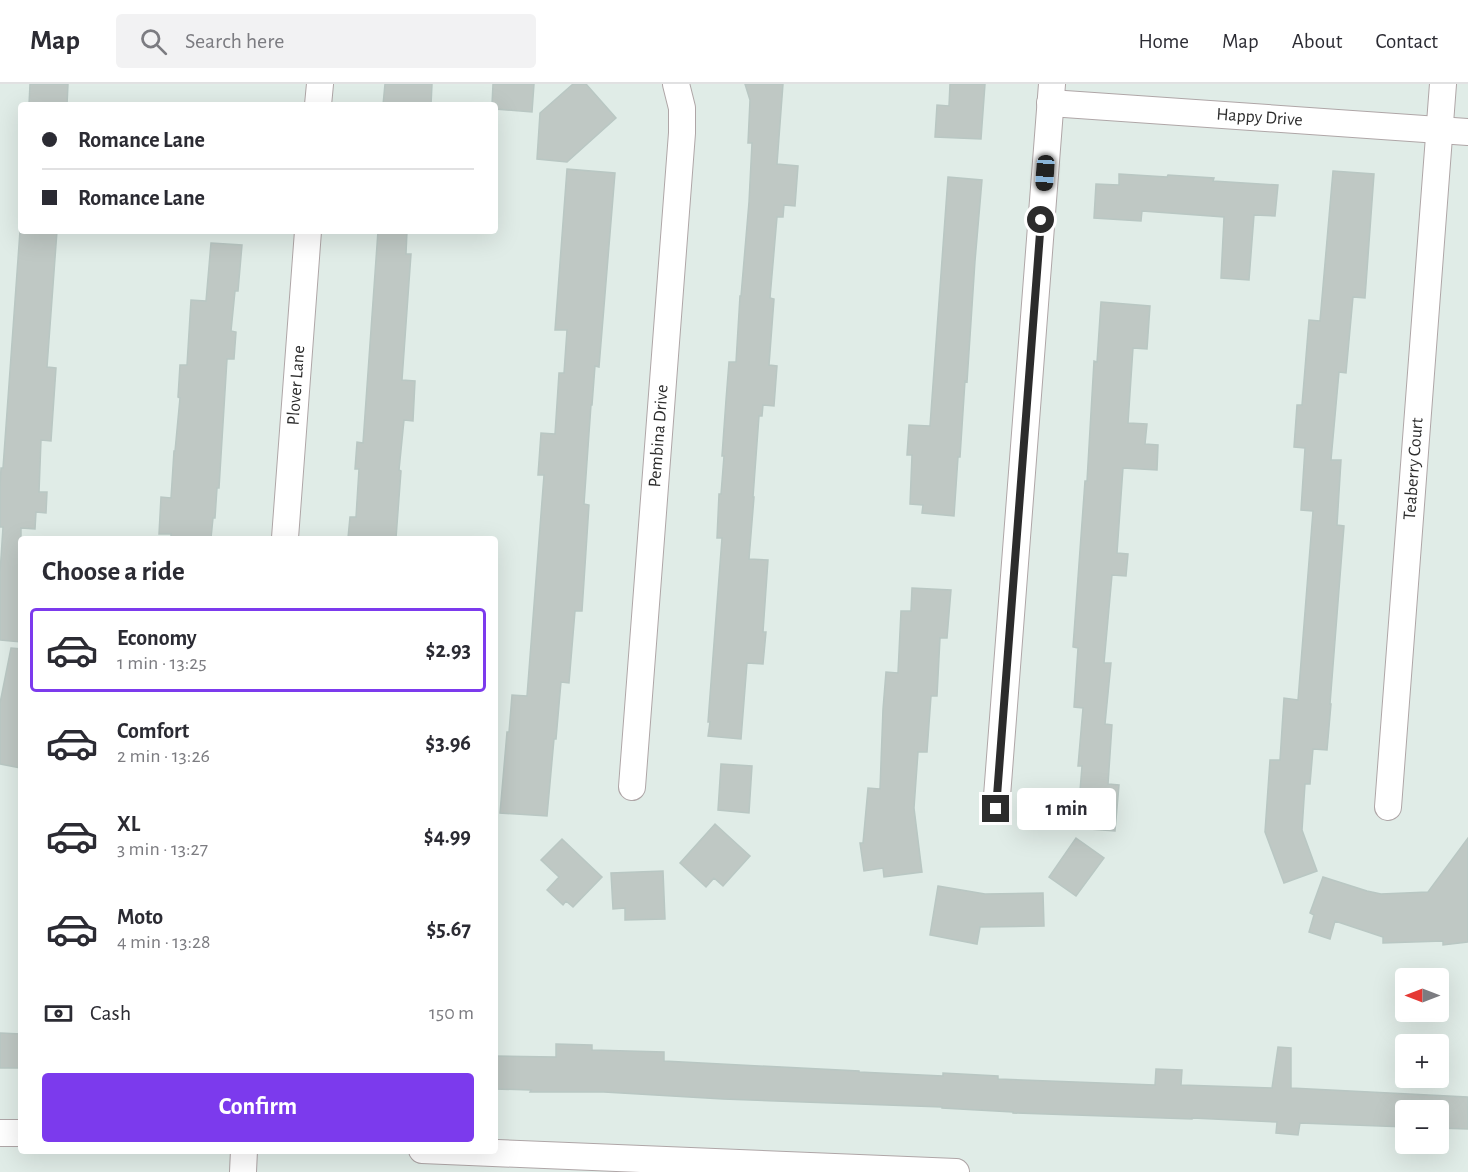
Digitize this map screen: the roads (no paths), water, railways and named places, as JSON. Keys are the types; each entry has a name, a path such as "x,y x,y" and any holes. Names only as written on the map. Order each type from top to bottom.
{"street":[{"path":"318,102 320,84"},
{"name":"Pembina Drive","path":"633,787 682,133 682,108 676,84"},
{"name":"Teaberry Court","path":"1388,807 1443,84"},
{"path":"996,809 1051,93"},
{"name":"Happy Drive","path":"1051,93 1468,132"},
{"name":"Plover Lane","path":"285,536 308,234"},
{"path":"0,1133 18,1133"},
{"path":"243,1172 244,1154"},
{"path":"450,1154 512,1163 956,1172"}]}
